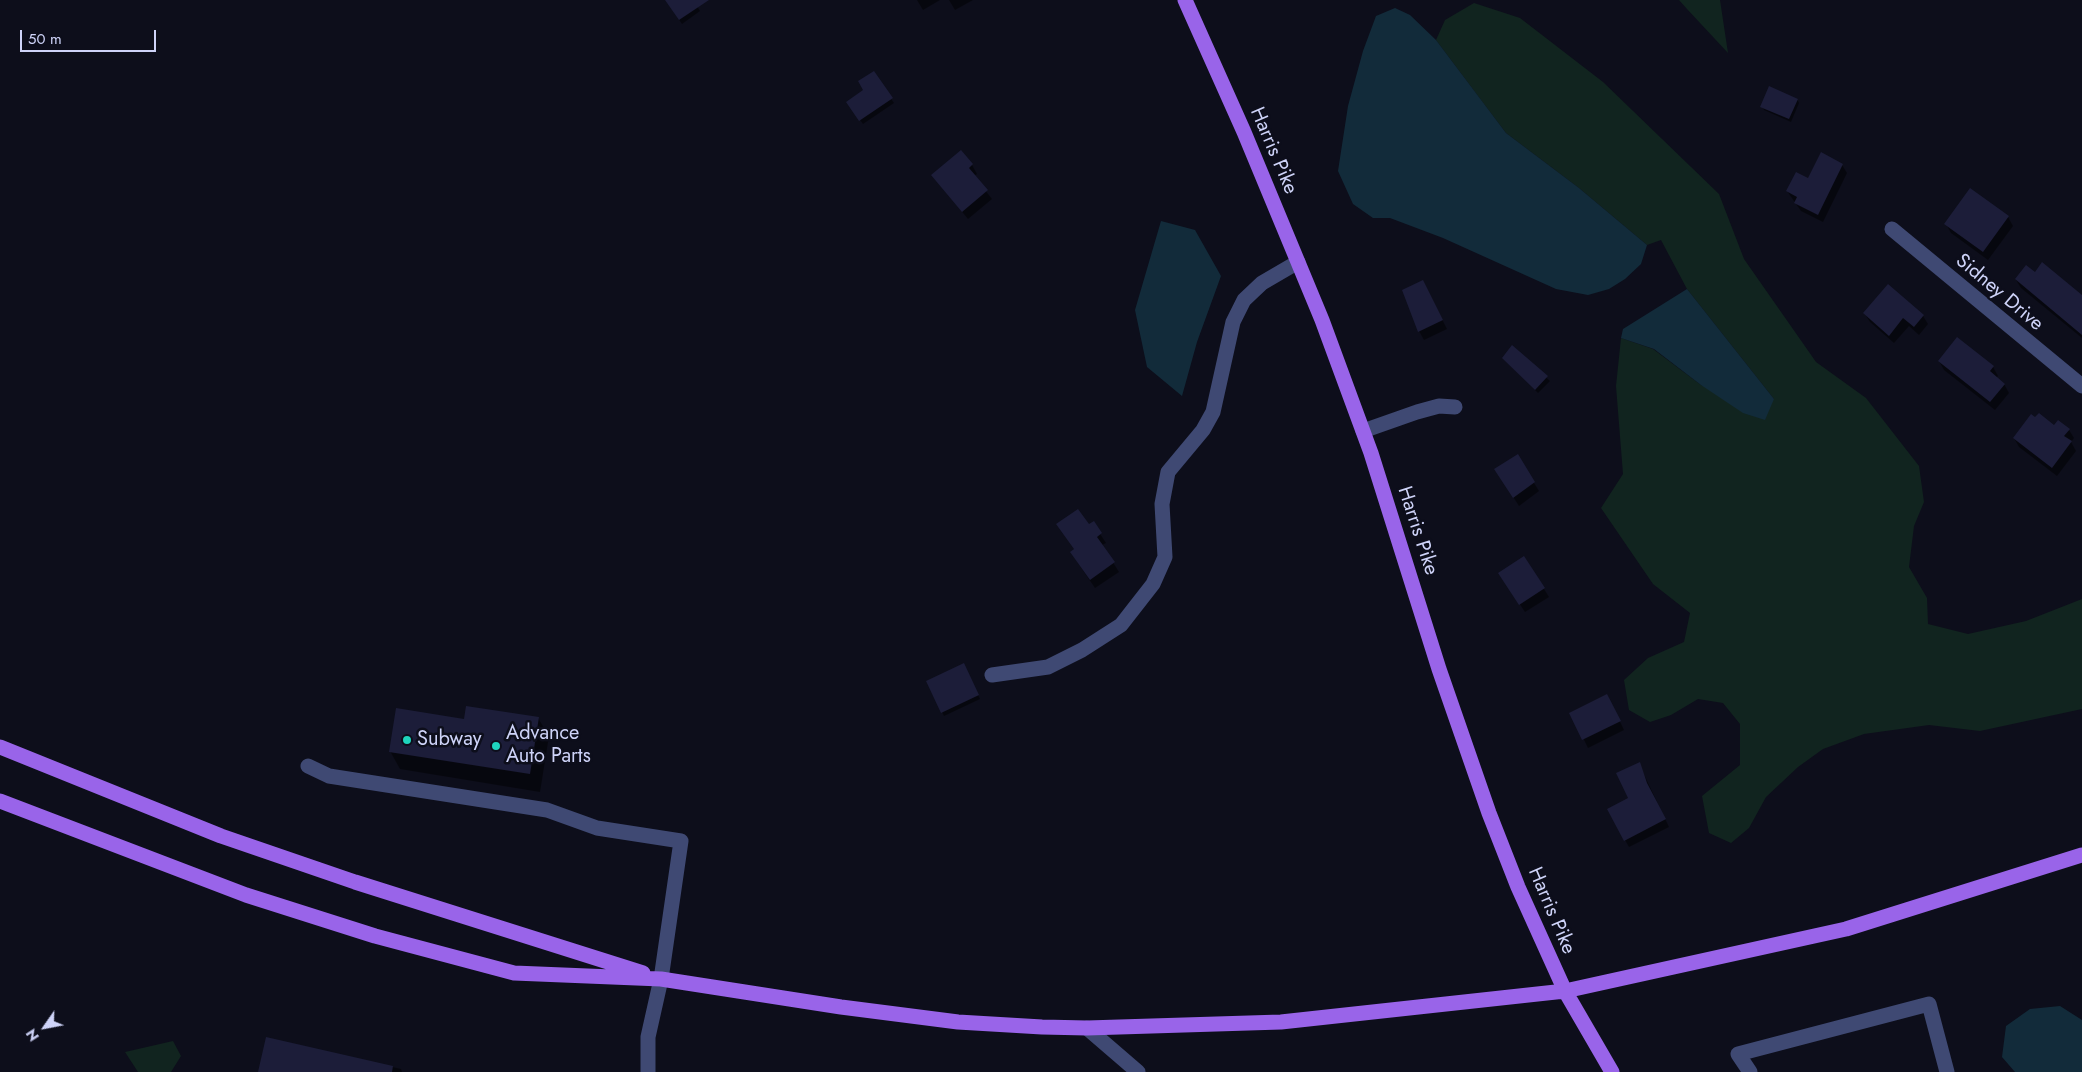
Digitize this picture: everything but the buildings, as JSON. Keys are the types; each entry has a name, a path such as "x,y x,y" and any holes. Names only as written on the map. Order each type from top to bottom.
{"main road":[{"name":"Harris Pike","path":"1185,0 1244,132 1298,262 1363,432 1439,669 1489,813 1518,887 1565,991 1612,1072"},
{"path":"0,747 221,836 355,882 661,979"},
{"path":"0,801 246,895 375,936 514,973 661,979 841,1007 958,1022 1087,1028 1281,1022 1565,991 1846,929 2082,855"}],"street":[{"name":"Sidney Drive","path":"1892,229 2082,386"},
{"path":"992,675 1048,667 1082,650 1121,625 1153,584 1165,557 1162,504 1168,472 1203,430 1213,412 1233,322 1244,300 1256,289 1298,262"},
{"path":"1363,432 1431,408 1455,407"},
{"path":"308,766 329,776 547,810 597,828 681,841 661,979 648,1037 648,1072"},
{"path":"1750,1072 1738,1054 1929,1004 1947,1072"},
{"path":"1087,1028 1138,1072"}],"green space":[{"path":"1679,0 1720,0 1728,53 1687,9"},
{"path":"1474,3 1520,18 1603,82 1719,194 1744,259 1816,362 1866,398 1919,466 1924,502 1914,526 1909,567 1927,598 1928,624 1968,634 2026,621 2082,599 2082,709 1980,731 1929,725 1864,734 1823,749 1798,767 1766,797 1749,828 1731,843 1709,833 1702,796 1740,765 1740,724 1723,703 1698,699 1671,715 1650,722 1629,710 1624,680 1648,658 1684,642 1690,613 1653,584 1601,508 1623,474 1616,386 1621,338 1653,349 1701,385 1774,399 1687,289 1661,240 1647,245 1579,188 1506,133 1436,40 1445,20"},
{"path":"173,1041 181,1056 171,1072 138,1072 125,1052"}],"water":[{"path":"1395,8 1410,15 1436,40 1506,133 1579,188 1647,245 1641,264 1625,279 1609,289 1588,295 1556,289 1443,238 1390,218 1373,218 1353,204 1338,171 1348,106 1363,51 1376,16"},
{"path":"1161,221 1195,230 1221,276 1197,342 1182,396 1147,367 1135,310"},
{"path":"1687,289 1774,399 1765,420 1743,413 1701,385 1654,349 1621,338 1623,329"},
{"path":"2060,1006 2082,1020 2082,1072 2015,1072 2002,1057 2006,1026 2030,1009"}],"place":[{"name":"Subway","path":"407,740"},
{"name":"Advance Auto Parts","path":"496,746"}]}
